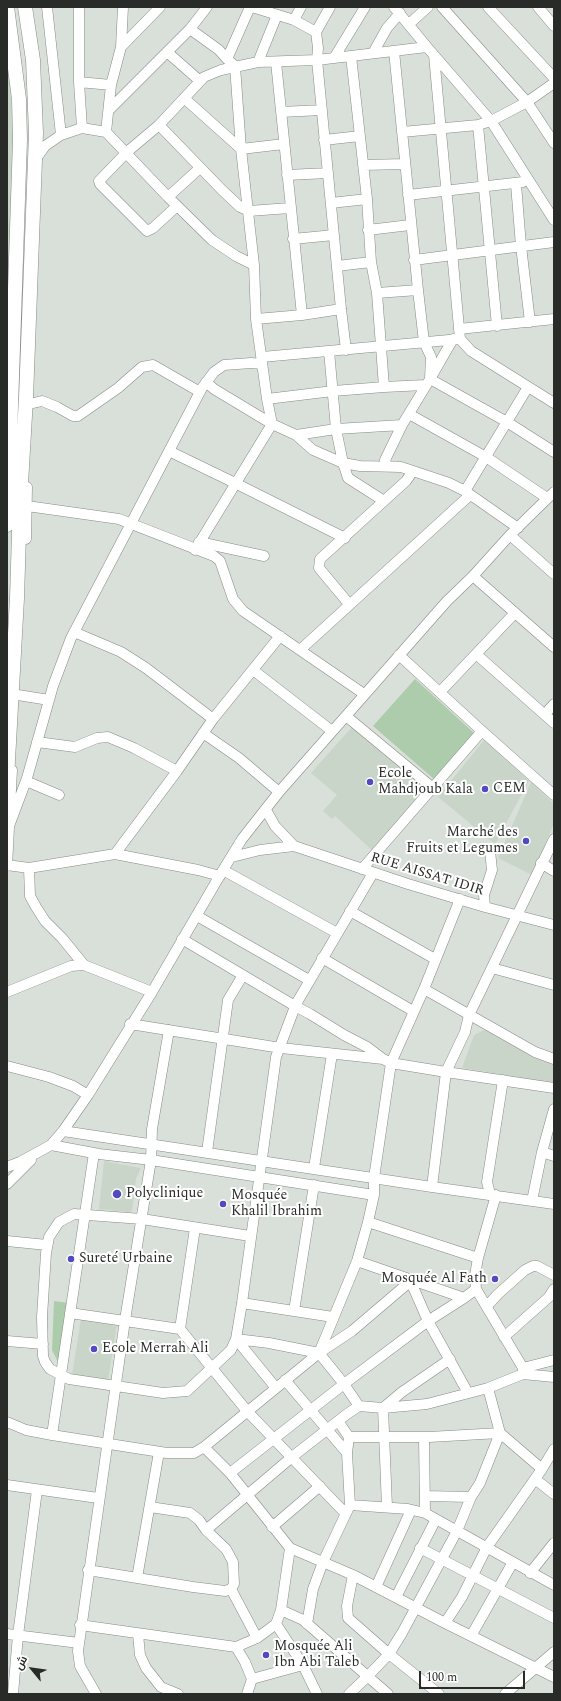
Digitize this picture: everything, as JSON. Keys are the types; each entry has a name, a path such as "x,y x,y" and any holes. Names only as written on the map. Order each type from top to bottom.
{"highway":[{"path":"7,7 15,59 19,99 20,140 7,524"},
{"path":"7,778 14,661 20,501 27,401 36,133 33,60 25,7"}],"street":[{"path":"47,7 58,137"},
{"path":"79,7 79,82 82,128"},
{"path":"106,132 112,85 121,46 124,7"},
{"path":"121,46 160,7"},
{"path":"109,110 190,29 207,7"},
{"path":"197,546 237,484 272,424 256,319 254,265 249,211 231,63 251,7 294,20 316,32"},
{"path":"294,20 301,7"},
{"path":"330,7 316,32 318,48 317,60 346,350"},
{"path":"334,58 365,7"},
{"path":"409,24 428,7"},
{"path":"442,7 527,102 554,143"},
{"path":"488,7 554,78"},
{"path":"540,8 554,26"},
{"path":"373,53 397,10 491,121 554,220"},
{"path":"258,62 277,15"},
{"path":"190,29 219,50 231,63"},
{"path":"177,206 153,228 147,231 100,184 99,181 126,152 159,125 200,81 212,72 231,63 317,60 373,53 431,51"},
{"path":"431,51 447,191 458,336 467,348 554,403"},
{"path":"167,52 200,81"},
{"path":"394,52 414,260 424,342 431,357 428,382"},
{"path":"351,56 367,198 371,262 377,293 384,386"},
{"path":"276,62 302,315"},
{"path":"79,82 112,85"},
{"path":"402,132 478,125 491,121 527,102 554,83"},
{"path":"184,98 241,149 284,144"},
{"path":"281,112 322,110"},
{"path":"159,125 234,203 249,211 290,208"},
{"path":"478,125 497,326"},
{"path":"35,161 41,150 58,137 82,128 106,132 168,197 212,240 236,256 254,265"},
{"path":"36,133 58,137"},
{"path":"324,140 360,136"},
{"path":"363,165 405,164"},
{"path":"168,197 200,168"},
{"path":"287,175 328,173"},
{"path":"408,195 484,186 516,184 529,180"},
{"path":"516,184 521,246 530,322"},
{"path":"331,203 367,198"},
{"path":"368,230 410,225"},
{"path":"293,239 334,235"},
{"path":"414,260 554,242"},
{"path":"337,266 371,262"},
{"path":"377,293 418,290"},
{"path":"256,319 302,315 341,309"},
{"path":"9,826 26,781 49,700 74,632 200,392 214,372 224,365 251,363 381,345 424,342 458,336 497,326 554,319"},
{"path":"387,466 385,460 402,425 458,336"},
{"path":"329,351 336,429 343,463 348,478 384,501"},
{"path":"200,392 153,365 137,371 118,388 78,416 73,416 58,407 42,401 27,401 27,506 18,695 7,866 29,868 115,854 221,873 337,932"},
{"path":"206,382 214,389 272,424 296,435 313,450 343,463 360,466 401,467 449,483 468,493 518,528"},
{"path":"267,399 428,382 507,422 554,452"},
{"path":"300,650 468,493 486,457 528,387"},
{"path":"7,1184 40,1152 50,1145 63,1130 88,1094 130,1024 152,992 242,839 279,792 364,694 448,601 510,535 551,495 409,414"},
{"path":"296,435 336,429 402,425"},
{"path":"169,451 345,538"},
{"path":"349,604 320,568 320,559 345,538 406,481 413,471"},
{"path":"27,506 119,519 197,546 264,556"},
{"path":"510,535 554,574"},
{"path":"197,546 218,558 233,599 238,606 364,694"},
{"path":"473,576 554,647"},
{"path":"440,692 512,616 514,612"},
{"path":"74,632 121,652 146,668 213,719"},
{"path":"115,854 177,771 213,719 280,636"},
{"path":"476,654 554,723"},
{"path":"399,655 482,732 554,794"},
{"path":"253,670 332,731"},
{"path":"18,695 49,700"},
{"path":"545,714 554,704"},
{"path":"346,716 433,788"},
{"path":"362,869 482,732"},
{"path":"203,733 239,758 279,792"},
{"path":"37,742 75,747 97,738 108,737 134,748 177,771"},
{"path":"26,781 59,795"},
{"path":"266,810 275,826 294,846"},
{"path":"432,1187 446,1072 465,1032 470,1015 541,863 554,839"},
{"path":"232,857 260,850 294,846"},
{"name":"RUE AISSAT IDIR","path":"294,846 373,873 485,908 554,925"},
{"path":"485,908 484,895 492,870 490,851"},
{"path":"541,863 554,871"},
{"path":"29,868 30,896 36,907 45,921 72,949 84,965"},
{"path":"250,1236 142,1220 74,1214 59,1222 49,1237 47,1245 42,1317 43,1356 45,1362 50,1369 69,1379 163,1394 187,1391 231,1350 236,1340 250,1236 262,1177 276,1057 295,1006 337,932 373,873"},
{"path":"319,1353 357,1261 368,1222 374,1194 374,1178 387,1061 424,989 460,899"},
{"path":"350,911 435,959"},
{"path":"197,916 309,980"},
{"path":"182,939 344,1035 367,1047 387,1061"},
{"path":"322,958 413,1011"},
{"path":"7,992 71,966 84,965 152,992"},
{"path":"492,968 554,985"},
{"path":"207,1152 228,1000 243,975"},
{"path":"424,989 535,1052 554,1059"},
{"path":"130,1024 280,1048 387,1061 446,1072 554,1088"},
{"path":"96,1694 80,1666 78,1643 98,1498 108,1444 125,1320 151,1160 152,1129 169,1030"},
{"path":"314,1168 332,1054"},
{"path":"7,1066 49,1077 73,1086 88,1094"},
{"path":"503,1080 487,1182 493,1195 478,1258 475,1275 476,1289 523,1371 554,1377"},
{"path":"532,1200 542,1152 554,1109"},
{"path":"63,1130 432,1187 554,1204"},
{"path":"131,1158 133,1140"},
{"path":"50,1145 94,1153 151,1160 374,1194"},
{"path":"7,1167 40,1152"},
{"path":"542,1152 554,1156"},
{"path":"52,1435 94,1153"},
{"path":"294,1311 314,1185"},
{"path":"368,1222 478,1258"},
{"path":"180,1329 196,1228"},
{"path":"7,1241 47,1245"},
{"path":"357,1261 464,1298"},
{"path":"487,1306 498,1294 529,1268 537,1266 554,1275"},
{"path":"410,1280 428,1321 468,1393"},
{"path":"7,1422 26,1430 52,1435 159,1452 194,1453 204,1447 319,1353 352,1331 410,1280"},
{"path":"230,1473 428,1321 476,1289"},
{"path":"504,1337 549,1297 554,1289"},
{"path":"242,1303 333,1317"},
{"path":"70,1312 180,1329 247,1411 274,1440 320,1486 348,1509 387,1507 425,1513 530,1573 554,1585"},
{"path":"236,1340 285,1346 319,1353 344,1384 359,1406"},
{"path":"236,1340 276,1388"},
{"path":"7,1341 43,1344"},
{"path":"383,1408 402,1392 450,1359"},
{"path":"206,1530 292,1457 359,1406 383,1408 427,1404 488,1388 523,1371 554,1360"},
{"path":"285,1380 347,1453"},
{"path":"488,1388 500,1433 542,1469"},
{"path":"383,1408 387,1507"},
{"path":"307,1624 313,1590 322,1562 348,1509 347,1453 349,1436 338,1421"},
{"path":"349,1436 424,1437 500,1433"},
{"path":"349,1694 389,1654 416,1608 457,1531 471,1497 480,1482 500,1433"},
{"path":"424,1437 425,1513"},
{"path":"204,1447 230,1473 246,1495 290,1548 353,1575 554,1678"},
{"path":"445,1623 462,1597 487,1548 542,1469 554,1449"},
{"path":"137,1578 159,1452"},
{"path":"535,1479 554,1494"},
{"path":"7,1485 98,1498"},
{"path":"272,1527 320,1486"},
{"path":"13,1694 18,1635 37,1490"},
{"path":"425,1496 471,1497"},
{"path":"150,1507 190,1513 199,1520 206,1530 226,1549 233,1562 234,1584 231,1590"},
{"path":"376,1587 412,1510"},
{"path":"396,1597 436,1519"},
{"path":"530,1573 554,1543"},
{"path":"80,1625 236,1648 257,1638 276,1624 281,1610 290,1548"},
{"path":"420,1548 554,1618"},
{"path":"471,1636 513,1562"},
{"path":"88,1570 213,1589 231,1590"},
{"path":"353,1575 347,1606 348,1618 389,1654 439,1694"},
{"path":"231,1590 257,1638"},
{"path":"281,1610 297,1617 307,1624 388,1694"},
{"path":"276,1624 303,1665 316,1694"},
{"path":"7,1634 78,1643"},
{"path":"138,1634 140,1655 146,1668 160,1687 178,1694"},
{"path":"236,1648 245,1662 252,1679 247,1694"},
{"path":"512,1692 535,1668 554,1652"},
{"path":"252,1679 303,1665"}],"shaded area":[{"path":"7,46 14,137 7,322"},
{"name":"Ecole Mahdjoub Kala","path":"352,727 430,792 376,854 335,816 332,819 323,811 337,795 311,773"},
{"name":"CEM","path":"484,740 529,781 495,844 438,797"},
{"name":"Marché des Fruits et Legumes","path":"531,782 554,804 554,823 532,875 498,858"},
{"path":"486,1029 535,1058 554,1065 554,1083 462,1068 474,1035"},
{"name":"Polyclinique","path":"104,1161 141,1168 136,1179 132,1211 99,1209"},
{"name":"Ecole Merrah Ali","path":"81,1319 117,1324 108,1380 72,1375"}],"green space":[{"path":"415,679 474,733 435,780 373,726"},
{"path":"54,1301 69,1303 61,1363 57,1360 52,1350"}],"place":[{"name":"Ecole Mahdjoub Kala","path":"370,782"},
{"name":"CEM","path":"485,789"},
{"name":"Marché des Fruits et Legumes","path":"526,841"},
{"name":"Polyclinique","path":"117,1194"},
{"name":"Mosquée Khalil Ibrahim","path":"223,1204"},
{"name":"Sureté Urbaine","path":"71,1259"},
{"name":"Mosquée Al Fath","path":"495,1279"},
{"name":"Ecole Merrah Ali","path":"94,1349"},
{"name":"Mosquée Ali Ibn Abi Taleb","path":"266,1655"}]}
